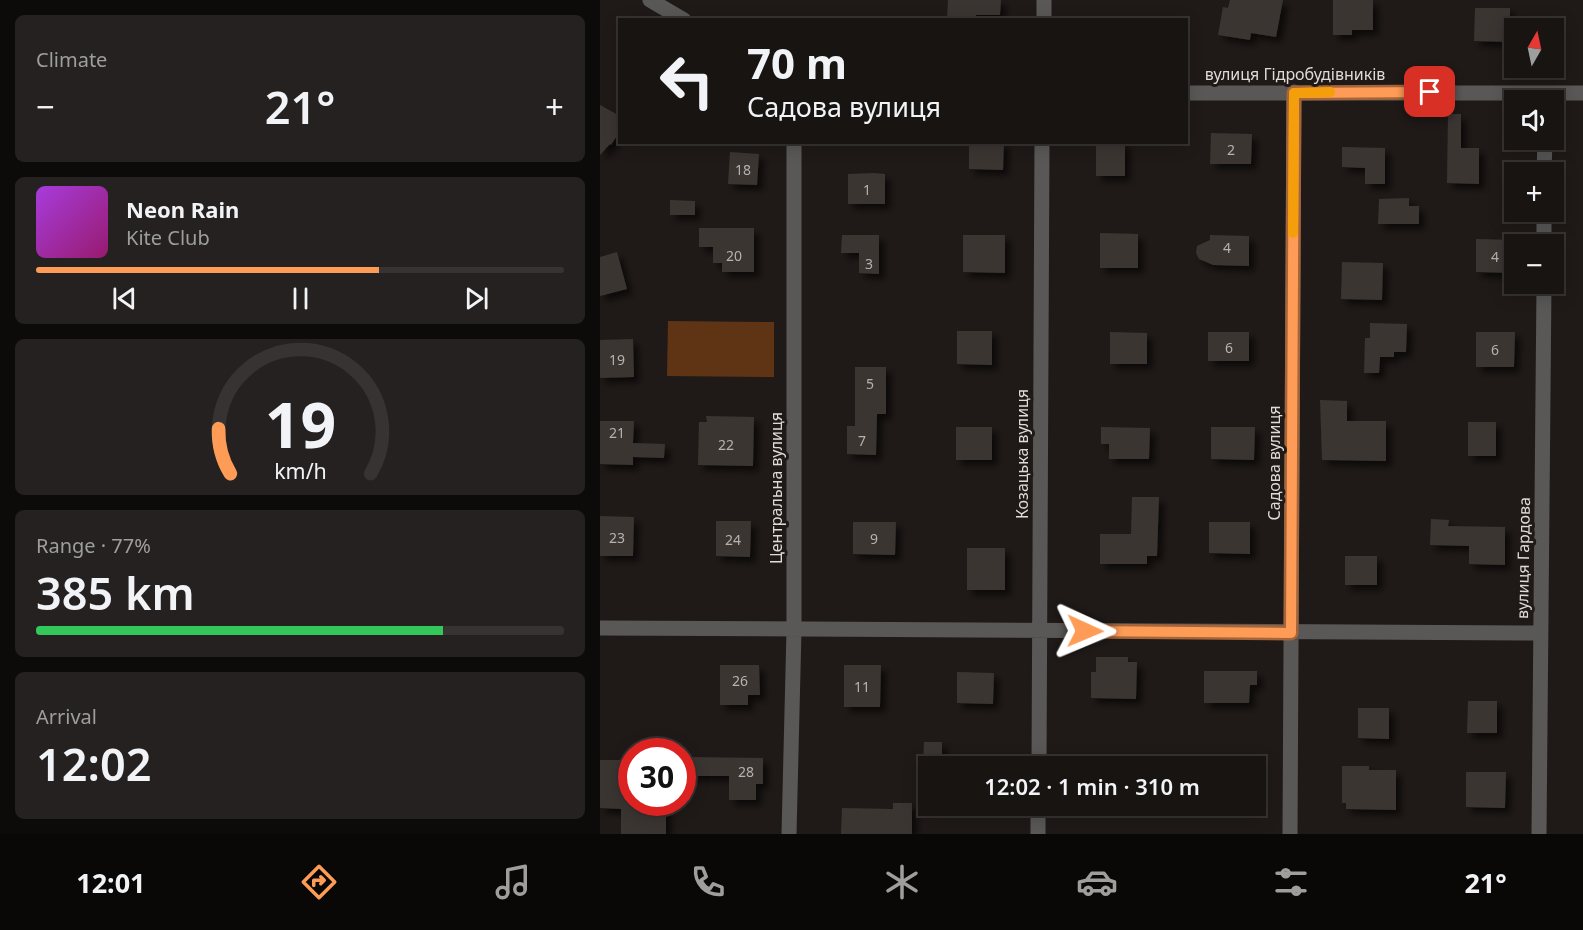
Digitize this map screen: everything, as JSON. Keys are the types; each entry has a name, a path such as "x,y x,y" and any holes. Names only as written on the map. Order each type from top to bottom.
{"street":[{"path":"650,0 681,18"},
{"path":"1044,0 1044,18"},
{"name":"вулиця Гідробудівників","path":"1188,93 1504,96"},
{"name":"Садова вулиця","path":"1290,834 1294,93"},
{"name":"вулиця Гідробудівників","path":"1564,94 1583,93"},
{"name":"Центральна вулиця","path":"789,834 794,630 794,144"},
{"name":"Козацька вулиця","path":"1039,756 1042,144"},
{"name":"вулиця Гардова","path":"1539,834 1539,633 1544,294"},
{"path":"600,628 1539,633"},
{"path":"1038,816 1038,834"}],"shaded area":[{"path":"668,321 774,322 774,377 667,376"}],"building":[{"path":"948,0 1001,0 1000,15 947,18"},
{"path":"1230,0 1283,0 1276,37 1251,33 1250,40 1218,35 1223,7 1228,8"},
{"path":"1333,0 1373,0 1373,30 1352,30 1352,35 1333,35"},
{"path":"1475,8 1510,8 1510,18 1504,18 1504,42 1474,41"},
{"path":"600,105 618,115 618,134 611,145 600,155"},
{"path":"1448,114 1461,114 1461,148 1479,148 1479,184 1447,183"},
{"path":"1211,133 1252,134 1251,164 1210,164"},
{"path":"969,144 1004,144 1003,170 969,169"},
{"path":"1096,144 1125,144 1125,176 1096,176"},
{"path":"1342,147 1385,148 1385,184 1365,184 1365,168 1342,167"},
{"path":"730,152 759,154 757,185 728,184"},
{"path":"848,174 885,174 885,204 848,204"},
{"path":"1409,198 1409,206 1419,206 1419,224 1378,224 1379,199"},
{"path":"670,200 695,201 695,215 670,215"},
{"path":"699,228 754,228 754,272 722,272 722,263 713,263 713,247 699,247"},
{"path":"1100,233 1138,234 1138,268 1100,268"},
{"path":"842,235 879,235 879,274 859,273 859,253 841,253"},
{"path":"963,235 1005,235 1005,273 963,272"},
{"path":"1210,235 1249,236 1249,266 1213,265 1199,259 1196,253 1197,246 1210,240"},
{"path":"1476,239 1504,240 1504,273 1476,272"},
{"path":"617,252 627,289 600,296 600,257"},
{"path":"1342,262 1383,263 1382,300 1341,299"},
{"path":"1370,323 1407,324 1406,352 1394,352 1394,357 1380,357 1379,373 1364,373 1365,338 1370,338"},
{"path":"957,331 992,331 992,365 957,364"},
{"path":"1110,332 1147,333 1147,364 1110,364"},
{"path":"1208,332 1249,332 1249,361 1208,361"},
{"path":"1476,332 1515,332 1514,367 1476,367"},
{"path":"633,339 634,377 600,378 600,340"},
{"path":"855,367 886,367 886,414 877,414 876,455 847,454 847,426 855,426"},
{"path":"1320,400 1347,401 1347,421 1386,421 1386,461 1322,460"},
{"path":"706,416 754,417 753,466 698,465 699,422 707,422"},
{"path":"600,421 634,421 633,443 665,444 664,458 633,457 633,465 600,464"},
{"path":"1468,422 1496,422 1496,456 1468,456"},
{"path":"956,427 992,427 992,460 956,460"},
{"path":"1101,427 1150,428 1149,459 1109,459 1109,444 1101,444"},
{"path":"1211,427 1255,427 1254,460 1211,459"},
{"path":"1132,497 1159,497 1157,556 1147,556 1147,564 1100,564 1100,534 1131,534"},
{"path":"600,516 634,517 633,556 600,556"},
{"path":"1431,519 1449,520 1448,526 1505,527 1505,565 1469,564 1469,546 1430,545"},
{"path":"716,521 751,521 750,557 716,556"},
{"path":"853,522 896,522 895,555 853,554"},
{"path":"1209,522 1250,522 1250,554 1209,553"},
{"path":"967,548 1005,548 1005,590 967,590"},
{"path":"1345,556 1377,556 1377,585 1345,585"},
{"path":"1096,657 1128,657 1128,662 1137,662 1136,699 1091,698 1091,672 1096,672"},
{"path":"720,665 759,665 760,695 748,695 748,705 720,705"},
{"path":"844,665 881,665 880,707 844,707"},
{"path":"1204,671 1257,671 1257,685 1250,685 1249,703 1204,703"},
{"path":"957,672 994,673 993,704 957,703"},
{"path":"1468,701 1497,701 1497,733 1467,733"},
{"path":"1358,708 1389,708 1389,739 1358,738"},
{"path":"924,742 942,742 942,756 923,756"},
{"path":"696,757 763,758 763,784 756,784 756,800 729,800 729,776 696,776"},
{"path":"600,760 618,760 618,809 600,808"},
{"path":"1342,766 1369,766 1369,770 1396,770 1396,810 1346,809 1346,803 1342,803"},
{"path":"1466,772 1506,772 1505,808 1466,807"},
{"path":"893,803 912,803 912,834 841,834 842,808 893,809"},
{"path":"621,816 666,816 666,834 621,834"}],"slow traffic":[{"path":"1293,233 1294,93 1330,92"}],"route":[{"path":"1085,631 1291,633 1294,93 1430,92"}]}
